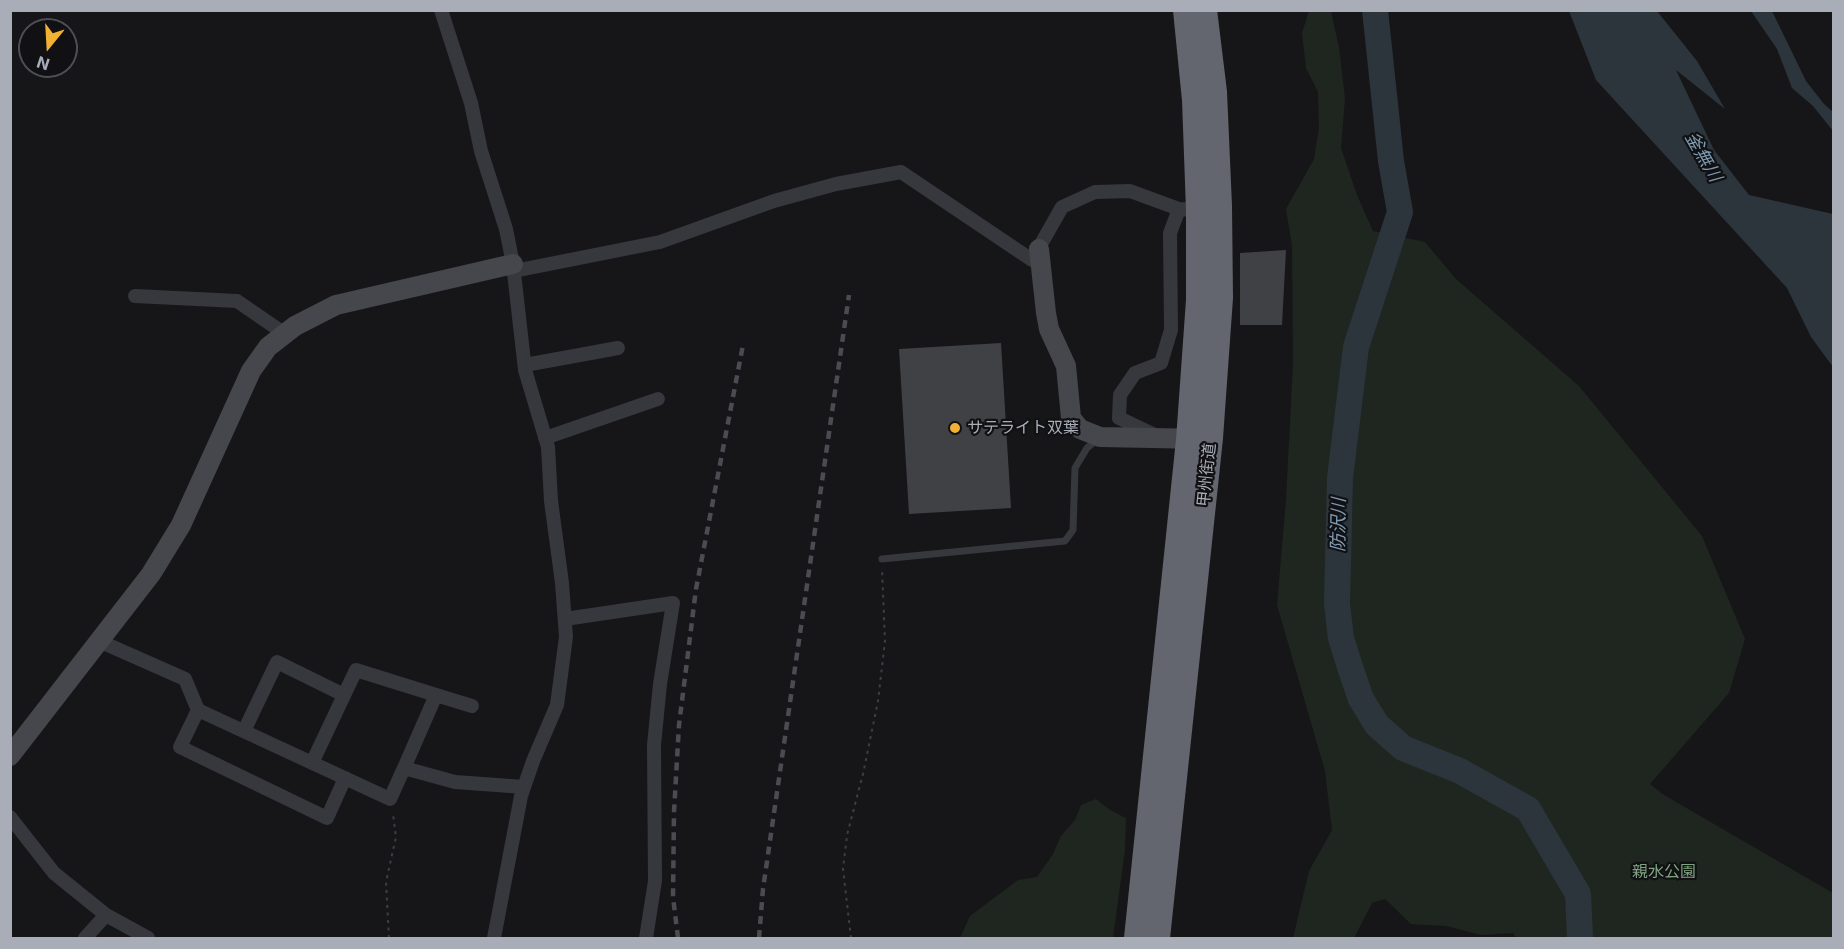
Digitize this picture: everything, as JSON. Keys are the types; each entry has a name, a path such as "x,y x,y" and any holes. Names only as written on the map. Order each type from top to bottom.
{"highway":[{"name":"甲州街道","path":"1158,939 1187,439 1198,300 1188,209 1194,100 1185,10"},
{"name":"甲州街道","path":"1136,939 1187,439 1221,298 1215,92 1205,10"}],"street":[{"path":"441,10 471,103 481,151 506,229 514,267 525,365 548,447 551,501 565,619 566,637 557,705 521,796 494,939"},
{"path":"10,756 151,574 181,525 251,371 268,347 295,326 336,305 514,267 660,242 774,201 836,183 901,172 1032,260 1062,207 1095,192 1130,191 1188,209 1170,232 1171,330 1161,363 1136,373 1120,395 1119,418 1187,439"},
{"path":"1039,249 1049,329 1066,366 1071,418 1080,429 1100,437 1187,439"},
{"path":"135,296 237,301 285,334"},
{"path":"525,365 618,348"},
{"path":"545,438 658,399"},
{"path":"565,619 673,603 660,684 654,745 655,881 646,939"},
{"path":"99,641 185,678 198,710 390,799 436,695"},
{"path":"244,731 277,662 344,695"},
{"path":"312,763 356,670 472,705"},
{"path":"198,710 180,747 327,818 345,778"},
{"path":"404,768 455,782 524,787"},
{"path":"10,817 54,873 106,915 148,939"},
{"path":"85,939 106,915"}],"lane":[{"path":"882,559 1065,541 1073,530 1075,468 1087,448 1100,437"}],"path":[{"path":"851,939 843,869 847,836 878,701 885,641 882,559"},
{"path":"389,939 386,882 396,837 390,799"}],"green space":[{"name":"親水公園","path":"1309,11 1331,11 1339,47 1345,98 1341,148 1357,195 1373,231 1425,242 1456,279 1579,386 1702,536 1745,639 1729,693 1650,784 1664,795 1833,893 1833,938 1516,938 1513,933 1481,935 1446,926 1411,924 1385,899 1372,903 1354,938 1293,938 1309,871 1332,830 1325,771 1277,605 1286,499 1293,364 1292,246 1286,209 1314,159 1319,128 1318,92 1306,68 1302,33"},
{"path":"1096,799 1110,810 1126,818 1125,850 1113,938 960,938 970,916 1018,880 1037,877 1053,854 1061,836 1075,820 1081,805"}],"water":[{"name":"釜無川","path":"1569,11 1657,11 1697,61 1725,109 1676,70 1714,150 1749,195 1833,214 1833,367 1811,337 1787,288 1596,80"},
{"path":"1751,11 1772,11 1806,81 1833,112 1833,131 1813,106 1792,88 1777,49"}],"building":[{"path":"1286,250 1282,325 1240,325 1240,253"},
{"name":"サテライト双葉","path":"1001,343 1011,508 909,514 899,349"}],"waterway":[{"name":"防沢川","path":"1375,10 1391,161 1400,212 1356,347 1340,478 1337,604 1341,638 1361,699 1377,725 1403,748 1460,771 1528,809 1578,894 1580,938"}],"railway":[{"path":"759,938 763,889 849,295"},
{"path":"678,938 673,897 674,812 679,725 696,589 743,345"}],"place":[{"name":"サテライト双葉","path":"955,428"}]}
